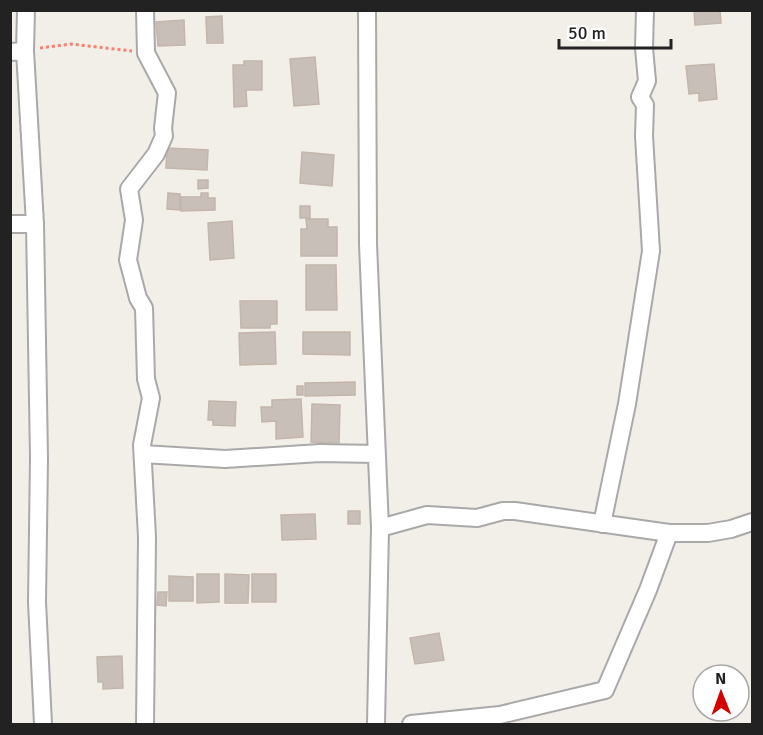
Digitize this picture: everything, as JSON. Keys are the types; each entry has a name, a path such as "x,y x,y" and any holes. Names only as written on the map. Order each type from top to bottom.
{"street":[{"path":"26,10 18,52 35,224 39,458 37,602 43,724"},
{"path":"145,724 147,537 142,445 151,398 146,379 144,308 138,298 128,260 134,220 129,189 156,154 164,136 167,93 146,53 146,10"},
{"path":"367,10 368,244 380,528 376,724"},
{"path":"602,524 627,404 651,251 644,136 645,105 640,97 647,81 644,48 645,10"},
{"path":"10,224 35,224"},
{"path":"143,454 225,459 320,453 377,454"},
{"path":"380,528 427,515 477,518 503,511 669,533 708,533 753,522"},
{"path":"411,724 500,715 606,690 669,533"}],"path":[{"path":"18,52 71,44 146,53"}],"building":[{"path":"694,10 720,10 721,23 695,25"},
{"path":"222,16 223,43 207,43 206,17"},
{"path":"184,20 185,45 158,46 156,22"},
{"path":"315,57 319,104 294,106 290,59"},
{"path":"244,61 262,61 262,90 246,90 247,106 234,107 233,65 244,65"},
{"path":"714,64 717,99 699,101 699,93 689,94 686,66"},
{"path":"167,148 208,150 207,170 166,168"},
{"path":"302,152 334,155 332,186 300,183"},
{"path":"198,180 208,180 208,188 198,189"},
{"path":"168,193 180,194 180,210 167,209"},
{"path":"201,193 208,193 208,198 215,198 215,210 181,211 181,197 201,197"},
{"path":"300,206 310,206 310,218 300,218"},
{"path":"306,219 328,219 328,227 337,227 337,256 301,256 301,229 307,229"},
{"path":"232,221 234,258 210,260 208,223"},
{"path":"306,265 336,265 337,310 306,310"},
{"path":"240,301 277,301 277,324 270,324 270,328 241,328"},
{"path":"275,332 276,364 240,365 239,333"},
{"path":"303,332 350,332 350,355 303,354"},
{"path":"355,382 355,395 305,396 305,383"},
{"path":"297,386 303,386 303,395 297,395"},
{"path":"301,399 303,437 276,439 276,421 262,422 261,407 272,407 272,400"},
{"path":"209,401 236,402 235,426 213,425 213,420 208,420"},
{"path":"312,404 340,405 339,443 311,442"},
{"path":"348,511 360,511 360,524 348,524"},
{"path":"315,514 316,539 282,540 281,515"},
{"path":"197,574 219,574 219,602 197,603"},
{"path":"225,574 249,575 248,603 225,603"},
{"path":"252,574 276,574 276,602 252,602"},
{"path":"169,576 193,577 193,601 169,601"},
{"path":"158,592 167,592 166,606 157,605"},
{"path":"439,633 444,660 415,664 410,638"},
{"path":"122,656 123,688 103,689 103,682 98,682 97,657"}]}
